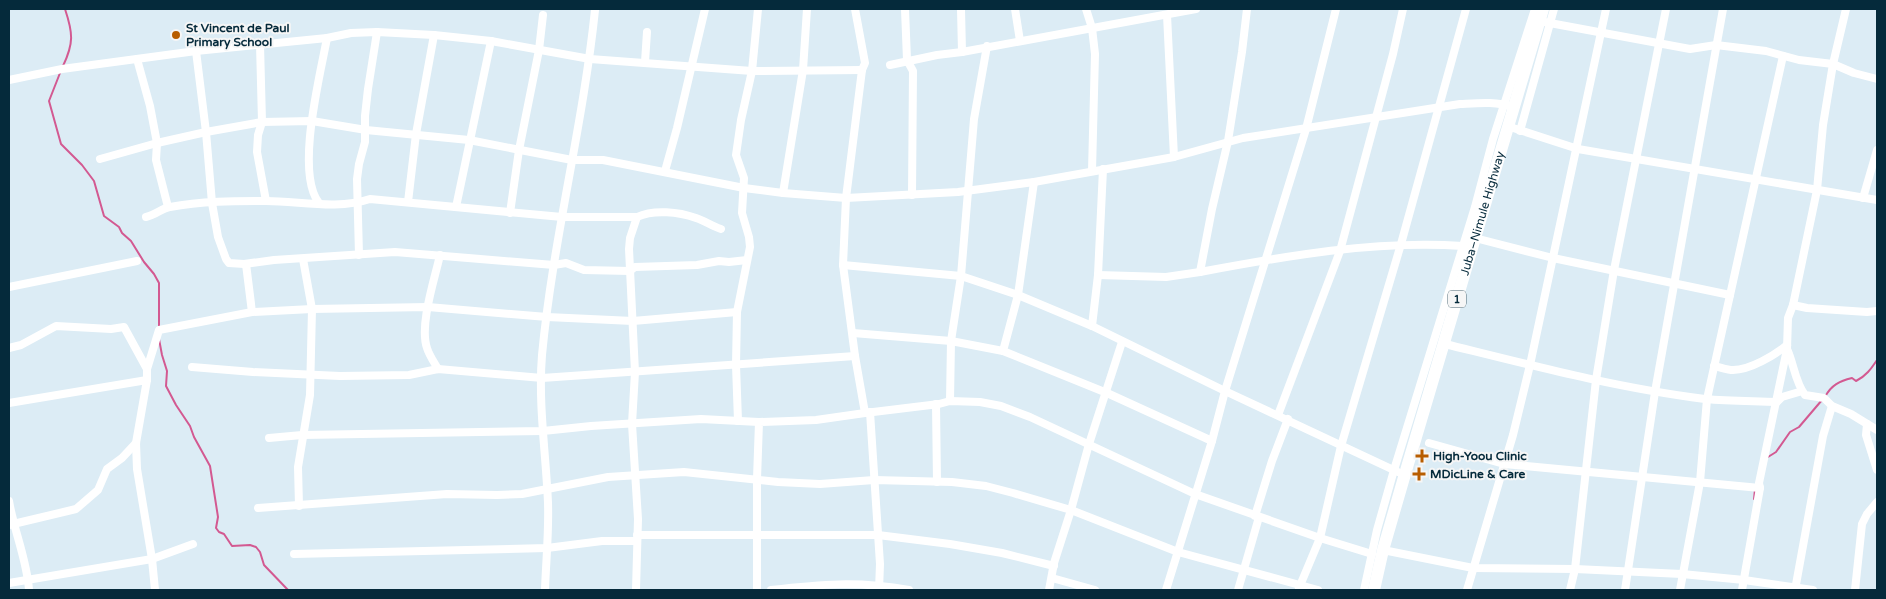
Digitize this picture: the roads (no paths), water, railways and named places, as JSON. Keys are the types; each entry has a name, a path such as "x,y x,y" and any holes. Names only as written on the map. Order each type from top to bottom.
{"main road":[{"name":"Juba–Nimule Highway","path":"1374,590 1377,552 1400,472 1445,344 1507,126 1508,106 1542,16"}],"street":[{"path":"664,171 705,9"},
{"path":"738,420 737,312 750,247 749,236 742,213 744,178 736,155 741,120 752,71 758,9"},
{"path":"783,193 804,70 807,9"},
{"path":"855,9 865,57 846,198 844,265 855,356 867,412 878,535 879,587"},
{"path":"905,9 907,60 913,71 912,195"},
{"path":"960,9 962,52"},
{"path":"1016,9 1020,41"},
{"path":"1086,9 1092,28 1095,54 1092,171"},
{"path":"890,65 907,60 1092,28 1154,13 1167,15 1196,9"},
{"path":"1200,272 1228,141 1247,9"},
{"path":"1166,590 1306,129 1336,9"},
{"path":"1278,415 1340,251 1403,9"},
{"path":"1299,588 1320,538 1341,446 1401,244 1466,9"},
{"path":"1520,130 1542,16 1554,9"},
{"path":"1466,590 1504,464 1530,366 1578,149 1606,9"},
{"path":"1570,590 1575,569 1596,380 1614,270 1666,9"},
{"path":"1625,590 1655,392 1723,9"},
{"path":"1742,590 1760,488 1759,483 1787,347 1788,318 1794,305 1817,190 1823,124 1833,64 1846,9"},
{"path":"545,590 548,502 543,431 542,358 554,265 590,59 594,10"},
{"path":"510,213 519,150 539,50 543,15"},
{"path":"1167,15 1174,157"},
{"path":"1542,16 1601,32 1690,49 1716,45 1766,51 1810,62 1833,64 1854,73 1877,79"},
{"path":"9,80 62,69 196,51 326,38 351,33 377,32 434,34 491,41 590,59 752,71 862,70"},
{"path":"360,255 357,179 366,130 365,116 368,89 377,32"},
{"path":"645,62 647,32"},
{"path":"408,202 416,134 434,34"},
{"path":"319,203 312,191 308,170 312,121 326,38"},
{"path":"456,207 491,41"},
{"path":"260,44 262,122 258,135 257,152 266,201"},
{"path":"950,401 951,341 961,276 974,119 987,46"},
{"path":"196,51 212,203 218,237 226,259 234,264 395,252 554,265 566,263 584,270 630,271 635,267 697,265 719,261 747,260"},
{"path":"1680,590 1700,482 1707,399 1783,56"},
{"path":"137,60 150,106 157,143 156,160 168,207"},
{"path":"100,160 157,143 206,132 262,122 312,121 366,130 470,140 572,160 603,160 744,188 846,198 969,191 1034,182 1174,157 1228,141 1376,116 1470,103 1508,106 1463,246 1400,472 1341,446 1092,326 1018,295 961,276 844,265"},
{"path":"1507,126 1578,149 1877,200"},
{"path":"1863,198 1876,159 1877,150"},
{"path":"1092,326 1098,275 1103,169"},
{"path":"1003,351 1018,295 1034,182"},
{"path":"146,217 168,207 212,203 266,201 357,203 370,199 562,217 637,217 659,212 698,218 721,229"},
{"path":"636,590 638,519 632,424 635,372 630,238 637,217"},
{"path":"1475,238 1553,258 1730,294"},
{"path":"1098,275 1166,277 1265,260 1401,244 1463,246"},
{"path":"438,369 425,341 428,306 440,255"},
{"path":"299,506 298,467 302,435 308,415 312,309 304,259"},
{"path":"9,287 137,261"},
{"path":"246,264 252,312"},
{"path":"1794,305 1806,308 1877,311"},
{"path":"155,590 152,559 137,469 136,443 147,380 147,369 159,330 252,312 312,309 428,306 547,317 633,320 737,312"},
{"path":"9,348 21,345 56,326 104,329 124,327 147,369"},
{"path":"853,333 951,341 1003,351 1107,393 1212,441"},
{"path":"1049,590 1054,566 1089,444 1122,342"},
{"path":"1445,344 1530,366 1655,392 1707,399 1777,402 1782,397 1799,392"},
{"path":"1714,366 1734,370 1744,368 1787,347"},
{"path":"1787,347 1798,386 1805,395 1824,398 1832,406 1851,414 1877,430"},
{"path":"192,367 310,376 409,375 438,369 542,378 855,356"},
{"path":"9,403 147,380"},
{"path":"269,438 302,435 543,431 701,419 759,422 816,420 950,401 980,402 1001,406 1089,444 1195,494 1320,538 1377,552 1473,568 1575,569 1682,574 1744,580 1795,589 1813,590"},
{"path":"936,404 937,482"},
{"path":"1795,589 1824,436 1832,406"},
{"path":"1238,590 1272,461 1288,419"},
{"path":"757,590 759,422"},
{"path":"1867,424 1866,435 1877,470"},
{"path":"11,524 76,509 98,490 107,469 122,458 136,443"},
{"path":"1429,443 1504,464 1586,470 1760,488"},
{"path":"258,508 448,494 514,494 635,474 684,472 820,484 874,480 937,482 986,486 1071,510 1178,552 1299,588 1318,590"},
{"path":"9,501 11,524 28,578 28,590"},
{"path":"1855,590 1862,524 1867,514 1877,502"},
{"path":"294,554 546,548 637,538 757,535 878,535 1002,553 1054,566"},
{"path":"9,583 28,578 152,559 193,544"},
{"path":"1364,590 1377,552"},
{"path":"1052,578 1095,590"},
{"path":"771,590 837,584 909,590"}],"waterway":[{"path":"63,66 71,44 70,25 65,9"},
{"path":"60,73 49,101 61,144 82,165 94,181 104,216 119,227 122,233 131,241 159,283 159,327"},
{"path":"159,339 167,371 166,386 190,426 210,466 218,517 216,528 224,534 232,546 250,545 256,547 260,552 264,565 288,590"},
{"path":"1825,397 1830,389 1840,382 1852,378 1856,381 1863,377 1877,360"},
{"path":"1768,457 1776,452 1790,432 1799,427 1822,400"},
{"path":"1754,499 1755,489"}],"place":[{"name":"St Vincent de Paul Primary School","path":"176,35"},
{"name":"High-Yoou Clinic","path":"1422,456"},
{"name":"MDicLine & Care","path":"1419,474"}]}
